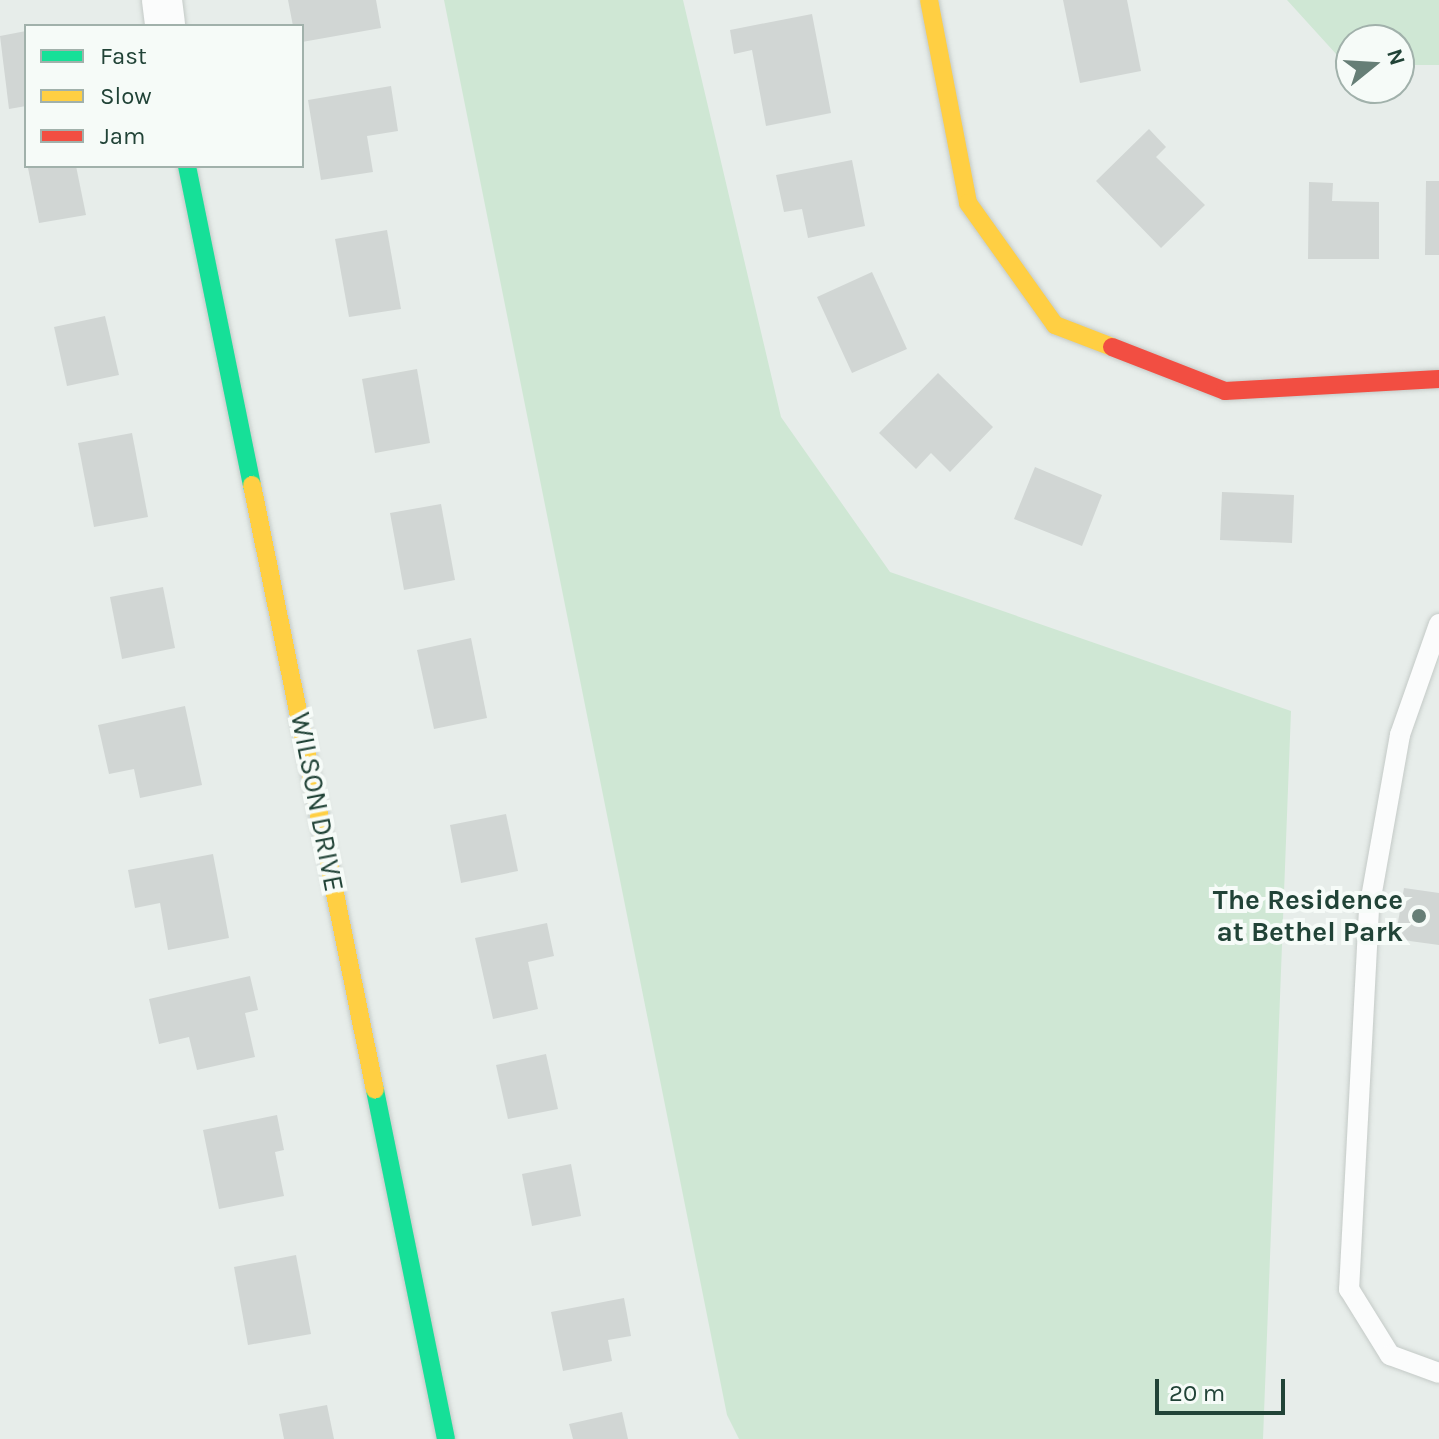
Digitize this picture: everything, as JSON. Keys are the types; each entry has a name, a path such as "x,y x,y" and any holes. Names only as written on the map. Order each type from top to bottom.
{"street":[{"path":"162,0 165,24"},
{"path":"929,0 968,203 1055,325 1225,391 1439,379"},
{"name":"WILSON DRIVE","path":"187,168 446,1439"}],"lane":[{"path":"1439,624 1400,735 1369,909 1349,1289 1390,1355 1439,1373"}],"green space":[{"path":"444,0 683,0 781,417 890,572 1291,711 1263,1439 739,1439 727,1415"},
{"path":"1287,0 1439,0 1439,65 1415,65 1415,24 1335,24 1335,53"}],"building":[{"path":"288,0 376,0 381,28 304,42 304,24 293,24"},
{"path":"1063,0 1127,0 1141,71 1080,83"},
{"path":"812,14 831,113 766,126 752,50 734,54 730,30"},
{"path":"24,31 24,106 9,109 0,36"},
{"path":"391,86 398,131 367,136 373,172 321,180 308,100"},
{"path":"1149,129 1166,147 1156,157 1205,205 1161,248 1096,181"},
{"path":"852,160 865,226 808,238 802,209 784,212 776,175"},
{"path":"28,168 76,168 86,215 39,223"},
{"path":"1426,181 1439,181 1439,255 1425,255"},
{"path":"1309,182 1333,183 1332,201 1379,202 1379,259 1308,259"},
{"path":"387,230 401,309 349,317 335,239"},
{"path":"872,272 907,349 852,373 817,297"},
{"path":"105,316 119,375 67,386 54,327"},
{"path":"417,369 430,443 375,453 362,379"},
{"path":"938,373 993,427 950,472 931,453 916,469 879,433"},
{"path":"132,433 148,517 94,527 78,443"},
{"path":"1035,467 1102,495 1082,546 1014,519"},
{"path":"1222,492 1294,495 1292,543 1220,540"},
{"path":"441,504 455,580 404,590 390,513"},
{"path":"163,587 175,648 122,659 110,597"},
{"path":"471,638 487,718 434,729 417,650"},
{"path":"185,706 202,785 140,798 134,769 109,774 98,725"},
{"path":"506,814 518,871 461,883 450,825"},
{"path":"213,854 229,938 168,950 160,903 135,908 128,870"},
{"name":"The Residence at Bethel Park","path":"1404,888 1439,893 1439,945 1395,939"},
{"path":"547,923 554,956 528,962 538,1009 493,1019 475,938"},
{"path":"250,976 258,1010 245,1013 255,1057 197,1070 189,1037 159,1044 149,999"},
{"path":"546,1054 558,1109 508,1119 496,1065"},
{"path":"277,1115 284,1150 275,1152 284,1196 219,1209 203,1130"},
{"path":"571,1164 581,1216 532,1226 522,1174"},
{"path":"296,1255 311,1334 248,1345 234,1267"},
{"path":"624,1298 631,1336 608,1340 612,1361 563,1371 551,1312"},
{"path":"327,1405 334,1439 284,1439 279,1414"},
{"path":"622,1412 628,1439 573,1439 569,1424"}],"traffic: fast":[{"path":"187,168 252,485"},
{"path":"375,1090 446,1439"}],"traffic: slow":[{"path":"929,0 968,203 1055,325 1112,347"},
{"path":"252,485 375,1090"}],"traffic: jam":[{"path":"1112,347 1225,391 1439,379"}],"place":[{"name":"The Residence at Bethel Park","path":"1419,916"}]}
